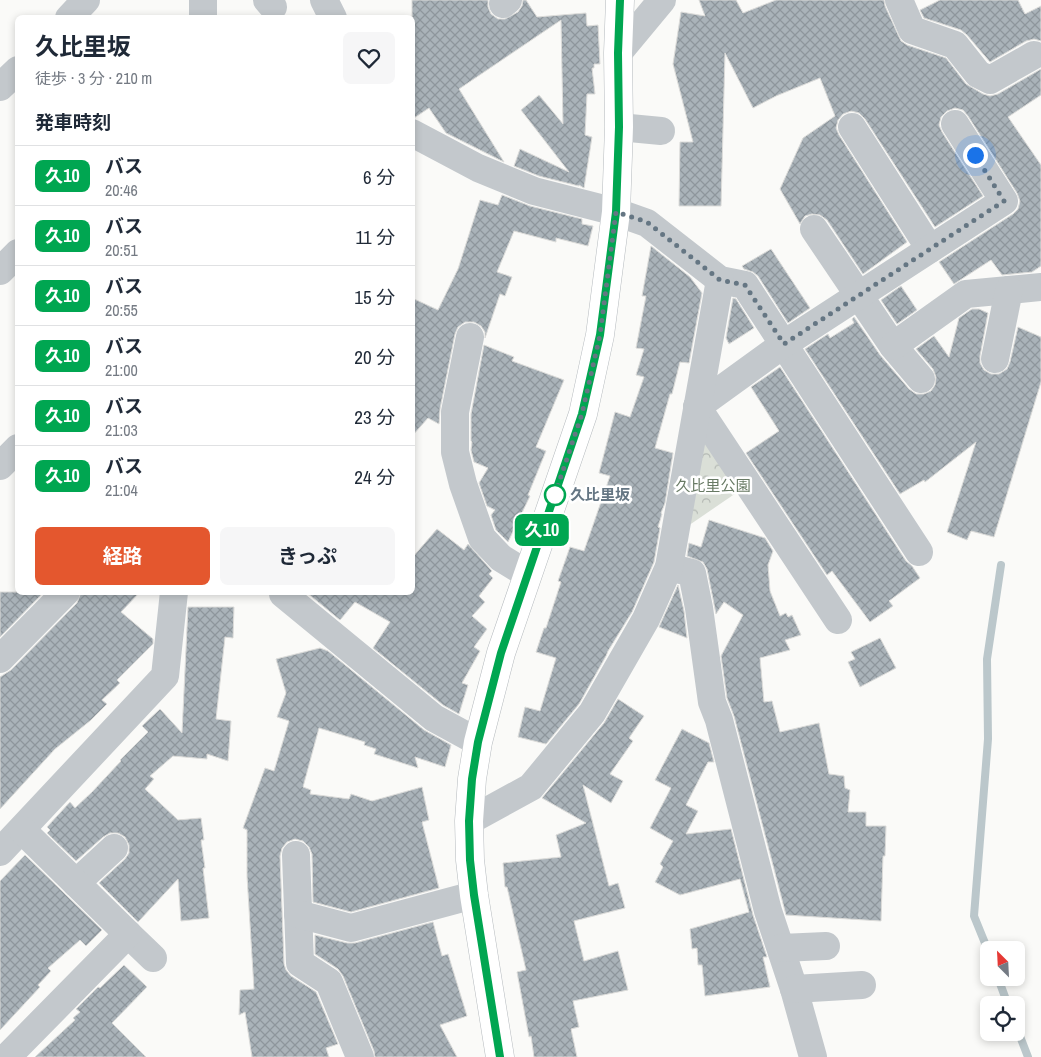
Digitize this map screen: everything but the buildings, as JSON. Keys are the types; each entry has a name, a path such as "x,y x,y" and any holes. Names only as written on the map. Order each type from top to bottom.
{"main road":[{"path":"500,1057 470,860 469,821 472,779 478,742 501,653 582,414 600,335 616,212 620,0"}],"street":[{"path":"72,15 86,0"},
{"path":"202,0 203,15"},
{"path":"324,0 332,15"},
{"path":"618,53 662,0"},
{"path":"909,12 912,30 955,45 978,74 990,80 1034,55"},
{"path":"697,407 784,344 1004,201 956,124"},
{"path":"619,127 661,131"},
{"path":"852,127 920,255"},
{"path":"415,135 478,168 534,191 647,222 720,280 745,285 918,552"},
{"path":"814,229 894,346 921,379"},
{"path":"0,271 15,256"},
{"path":"469,821 531,787 592,713 646,619 669,567 720,280"},
{"path":"894,346 966,294 1041,287"},
{"path":"995,359 1009,290"},
{"path":"470,337 455,412 455,452 463,484 482,538 501,558 527,574"},
{"path":"697,407 838,620"},
{"path":"0,466 15,451"},
{"path":"669,567 692,573 699,608 712,702 719,720 768,911 794,989 813,1057"},
{"path":"0,659 63,595"},
{"path":"0,852 165,676 174,595"},
{"path":"284,595 434,718 478,742"},
{"path":"22,830 152,958"},
{"path":"76,883 114,848"},
{"path":"296,855 300,963 329,982 360,1057"},
{"path":"298,914 351,928 474,895"},
{"path":"6,1057 128,934"},
{"path":"781,948 826,946"},
{"path":"794,989 862,985"}],"green space":[{"name":"久比里公園","path":"703,433 739,491 685,528"}],"waterway":[{"path":"984,941 974,916 988,739 987,659 1001,565"},
{"path":"1001,986 1005,996"},
{"path":"1022,1041 1028,1057"}],"bus line":[{"name":"久10","path":"500,1057 470,860 469,821 472,779 478,742 501,653 582,414 600,335 616,212 620,0"}],"place":[{"name":"久比里坂","path":"555,495"}],"route":[{"path":"555,495 552,503 582,414 600,335 616,212 647,222 720,280 745,285 784,344 1004,201 975,155"}]}
